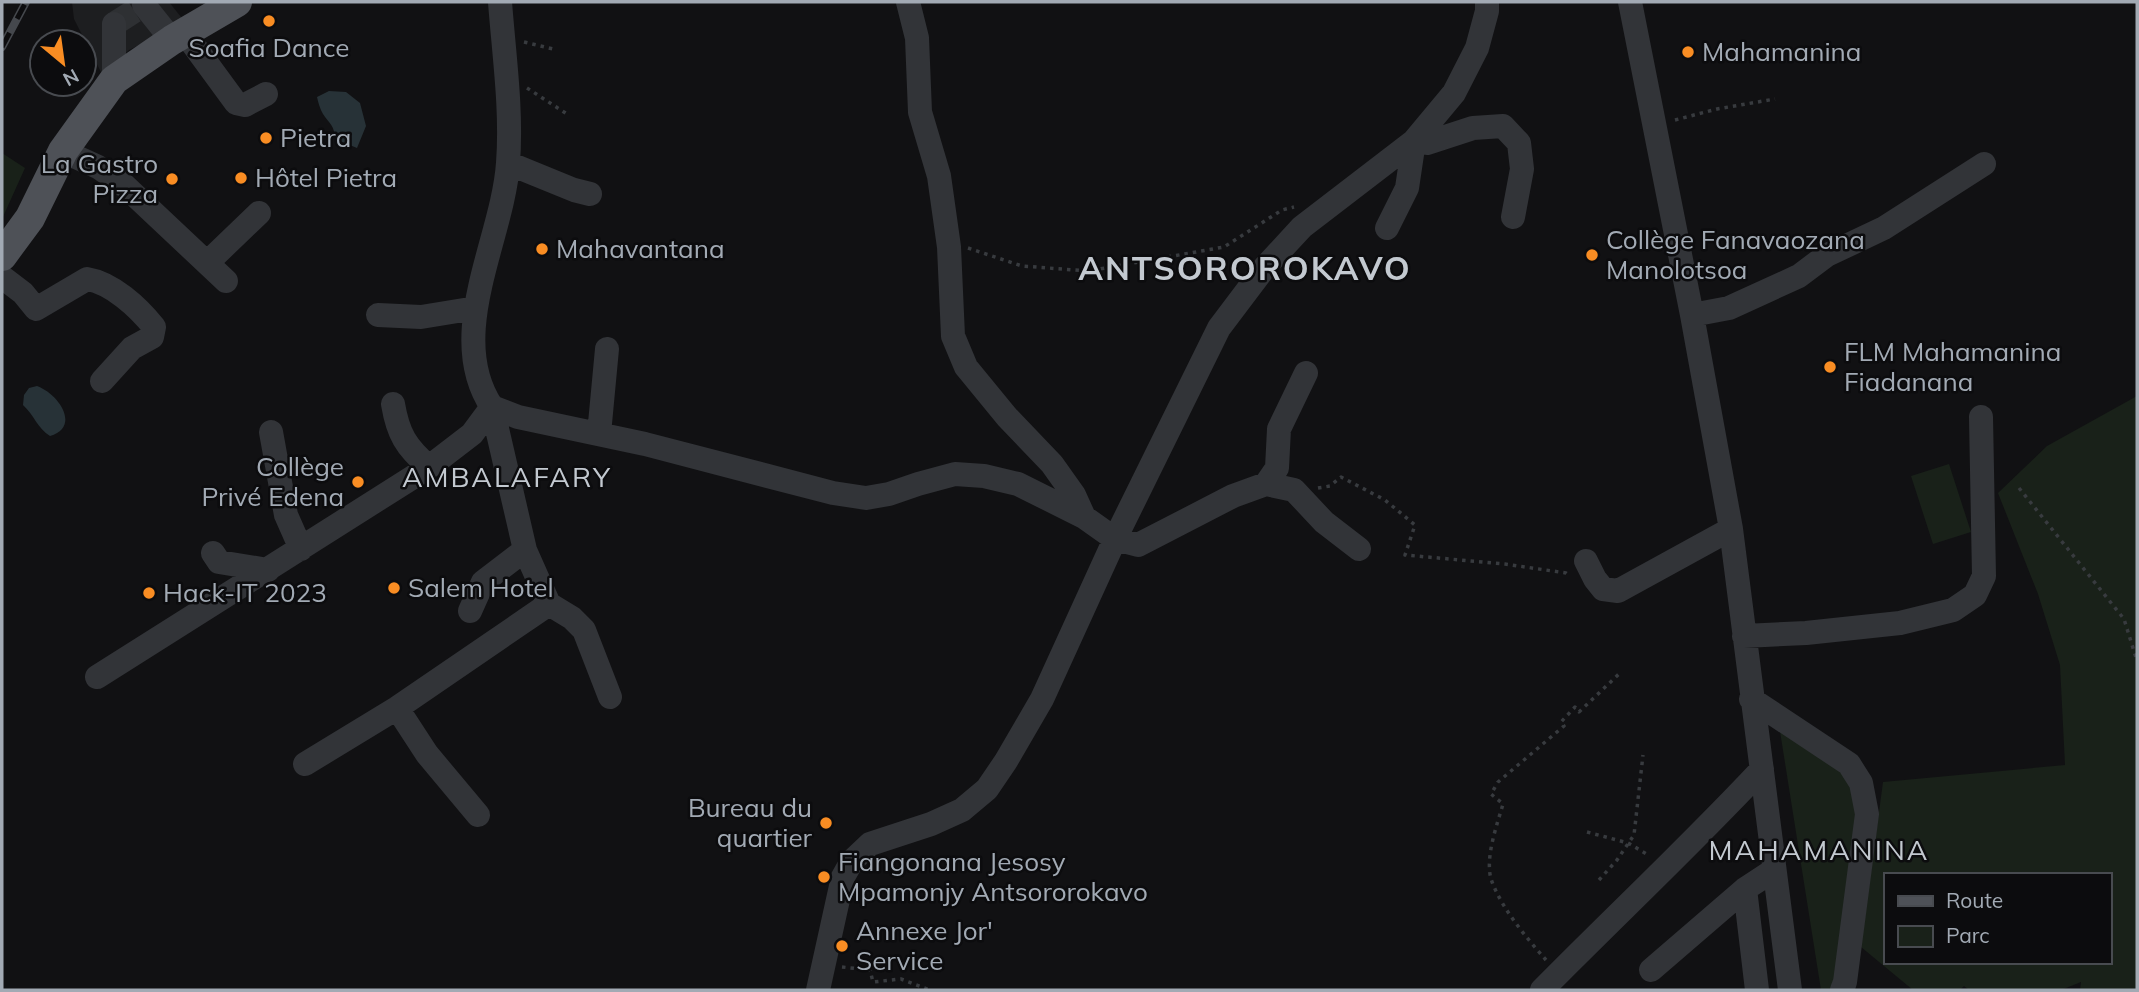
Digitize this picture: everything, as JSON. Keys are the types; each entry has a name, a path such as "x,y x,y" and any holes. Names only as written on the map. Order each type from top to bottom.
{"main road":[{"path":"2,256 30,218 63,151 114,80 178,36 237,2"}],"street":[{"path":"908,2 917,38 920,112 939,176 949,247 953,336 966,368 1052,464 1074,495 1084,517"},
{"path":"818,990 843,877 852,861 870,844 931,824 962,810 987,789 1042,699 1115,539 1219,328 1265,267 1302,227 1414,141 1454,93 1477,48 1487,2"},
{"path":"1630,2 1731,529 1790,990"},
{"path":"145,5 178,36 236,103 245,105 266,94"},
{"path":"502,20 507,78 508,163 505,190 476,308 473,336 476,370 483,394 492,407 525,550 549,604 572,618 584,630 610,697"},
{"path":"114,24 114,80"},
{"path":"1414,141 1427,143 1473,128 1503,127 1519,144 1522,169 1513,217"},
{"path":"1387,228 1407,188 1414,141"},
{"path":"63,151 98,167 124,185 226,281"},
{"path":"508,163 590,194"},
{"path":"1692,315 1728,308 1799,276 1826,255 1884,228 1984,164"},
{"path":"206,262 259,213"},
{"path":"2,277 23,293 36,309 87,279 102,281 145,316 154,327 152,337 132,348 103,381"},
{"path":"378,315 421,317 476,308"},
{"path":"599,434 607,349"},
{"path":"1266,484 1277,468 1279,429 1306,373"},
{"path":"393,404 397,426 411,452 429,467"},
{"path":"492,407 518,417 645,444 834,493 866,498 956,474 984,476 1018,484 1084,517 1115,539 1138,545 1233,496 1266,484 1294,490 1324,522 1359,549"},
{"path":"97,677 429,467 472,434 492,407"},
{"path":"1744,636 1806,633 1900,623 1953,610 1975,595 1984,576 1982,417"},
{"path":"271,432 286,515 301,549"},
{"path":"1580,571 1595,579 1603,589 1618,591 1731,529"},
{"path":"470,611 483,582 525,550"},
{"path":"213,553 219,562 268,570"},
{"path":"305,764 397,708 549,604"},
{"path":"1751,699 1849,764 1861,783 1867,814 1842,990"},
{"path":"397,708 427,754 478,815"},
{"path":"1550,982 1632,899 1667,868 1762,769"},
{"path":"1651,970 1745,889 1774,870"},
{"path":"1745,889 1757,990"}],"path":[{"path":"502,20 553,49"},
{"path":"507,78 567,114"},
{"path":"1653,126 1717,109 1775,99"},
{"path":"949,247 967,247 1022,266 1088,271 1224,247 1282,210 1334,202"},
{"path":"1294,490 1330,486 1341,477 1385,500 1415,525 1405,555 1566,573 1580,571"},
{"path":"2019,488 2124,619 2137,661"},
{"path":"1550,982 1491,877 1491,844 1503,804 1491,794 1498,782 1564,726 1561,722 1575,707 1579,712 1620,673"},
{"path":"1599,880 1634,835 1643,755"},
{"path":"1587,832 1629,843 1667,868"},
{"path":"823,966 870,970 873,982 901,979 930,990"}],"shaded area":[{"path":"72,2 169,2 185,22 129,50 102,74 98,66 98,28 79,28 74,19"},
{"path":"329,91 346,92 360,103 366,126 357,148 335,139 333,128 322,112 317,97"},
{"path":"37,386 53,396 65,418 64,426 59,432 50,436 23,405 24,395 29,388"}],"green space":[{"path":"2,153 25,168 2,219"},
{"path":"2137,396 2137,990 2080,990 2081,982 2061,990 1969,990 1964,986 1960,990 1913,990 1861,947 1883,782 2065,765 2060,665 2038,594 1998,493 2047,446"},
{"path":"1949,464 1971,532 1933,544 1911,476"},
{"path":"1779,725 1847,770 1859,814 1835,990 1821,990"}],"tunnel":[{"path":"114,24 144,5"}],"railway":[{"path":"2,47 26,2"}],"place":[{"name":"Soafia Dance","path":"269,21"},
{"name":"Mahamanina","path":"1688,52"},
{"name":"Pietra","path":"266,138"},
{"name":"Hôtel Pietra","path":"241,178"},
{"name":"La Gastro Pizza","path":"172,179"},
{"name":"Mahavantana","path":"542,249"},
{"name":"Collège Fanavaozana Manolotsoa","path":"1592,255"},
{"name":"FLM Mahamanina Fiadanana","path":"1830,367"},
{"name":"Collège Privé Edena","path":"358,482"},
{"name":"Salem Hotel","path":"394,588"},
{"name":"Hack-IT 2023","path":"149,593"},
{"name":"Bureau du quartier","path":"826,823"},
{"name":"Fiangonana Jesosy Mpamonjy Antsororokavo","path":"824,877"},
{"name":"Annexe Jor' Service","path":"842,946"}],"district":[{"name":"ANTSOROROKAVO","path":"1245,268"},
{"name":"AMBALAFARY","path":"507,477"},
{"name":"MAHAMANINA","path":"1819,850"}]}
